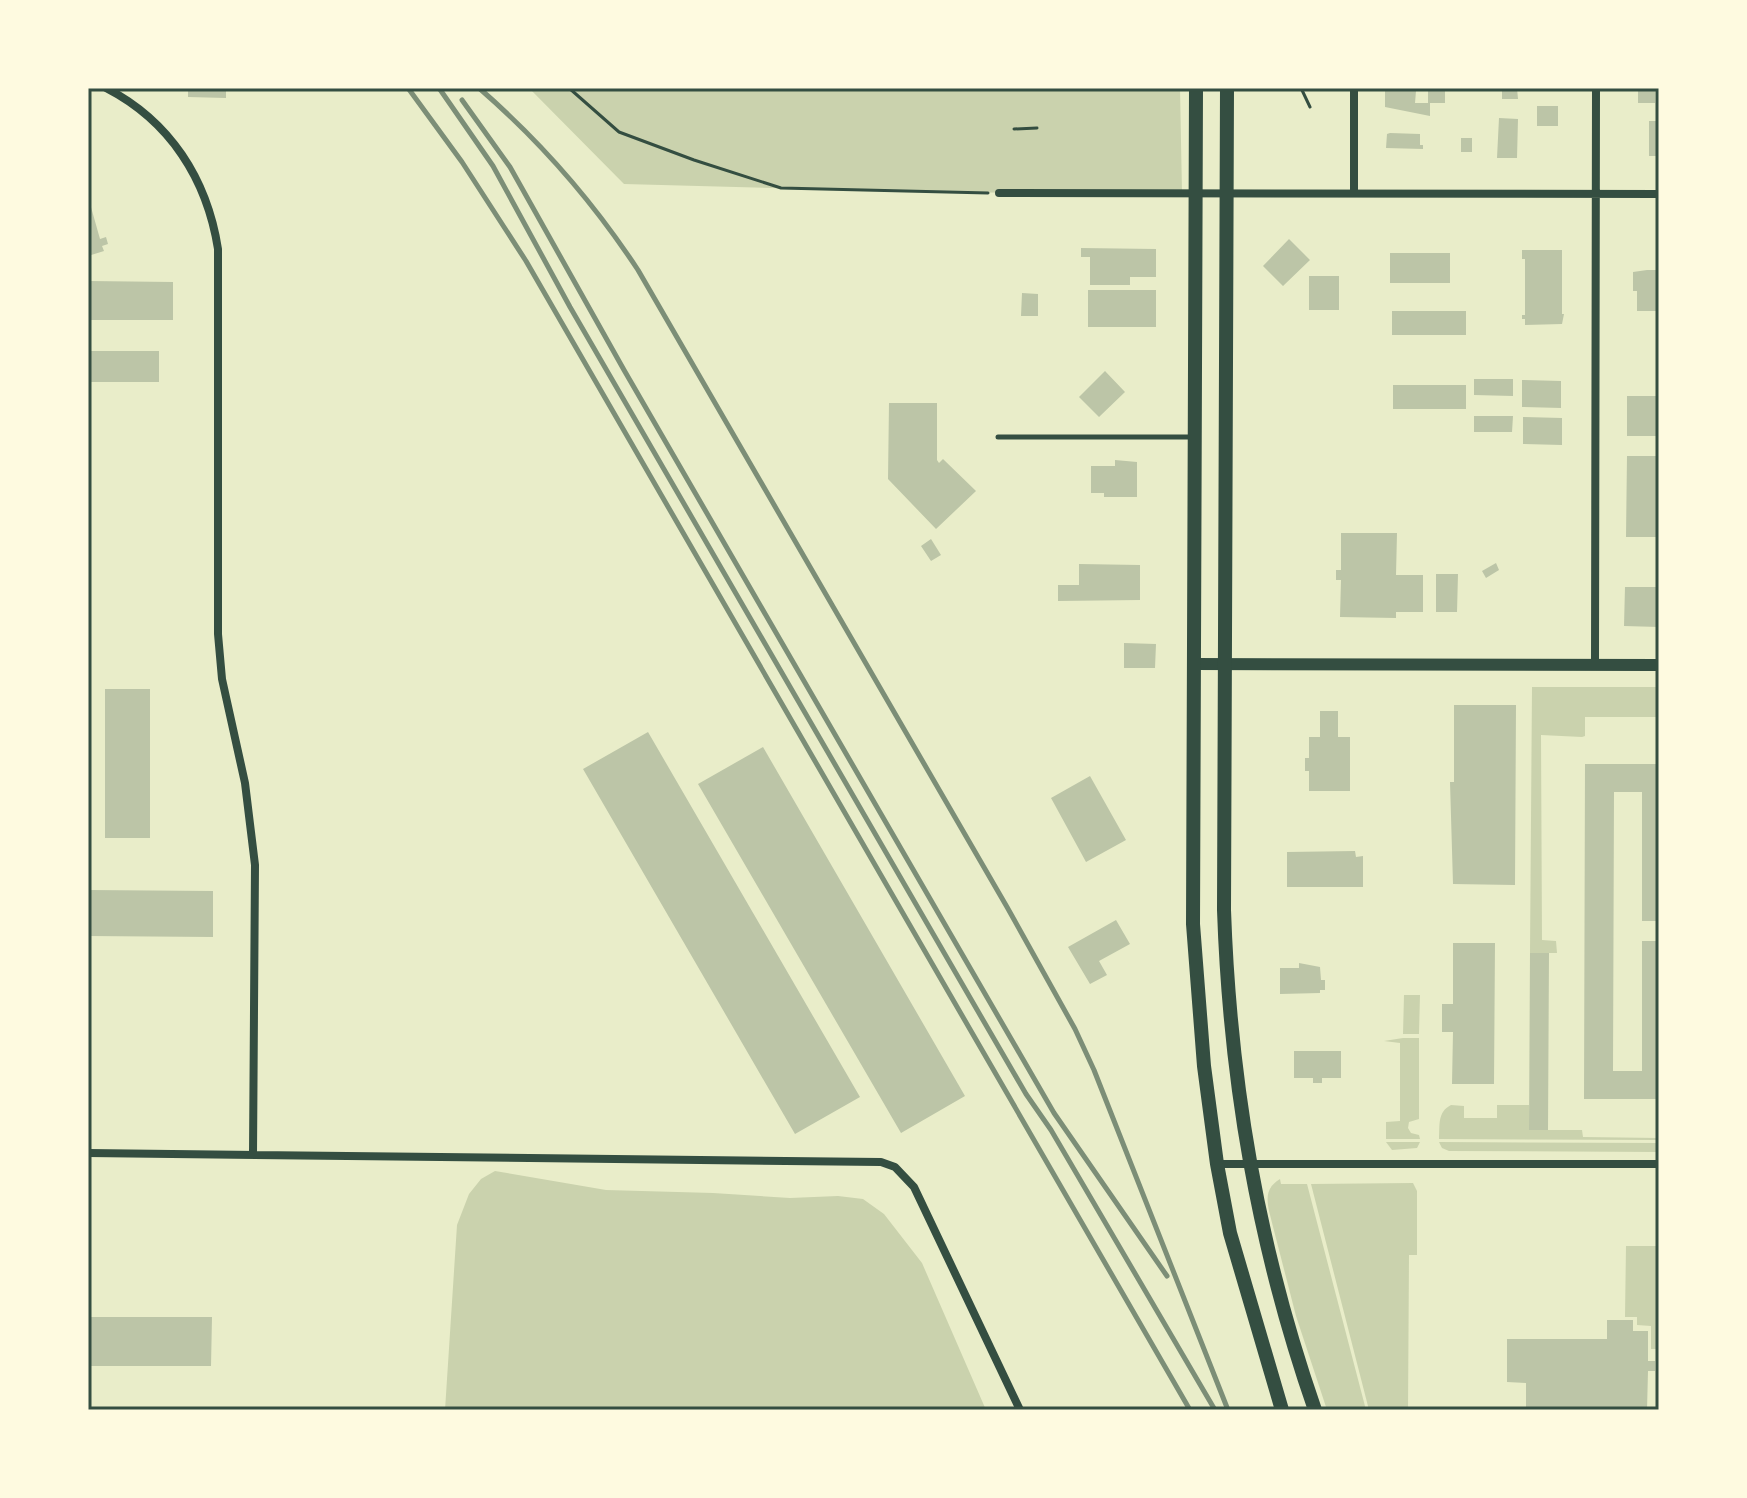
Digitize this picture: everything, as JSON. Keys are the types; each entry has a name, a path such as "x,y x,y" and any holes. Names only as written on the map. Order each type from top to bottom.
{"main road":[{"path":"1196,88 1193,924 1204,1066 1217,1164 1230,1233 1282,1410"},
{"path":"1227,88 1226,980 1249,1164 1269,1260 1315,1410"}],"street":[{"path":"106,88 147,114 184,155 207,199 218,249 218,634 225,694 245,783 255,865 253,1155"},
{"path":"1354,88 1354,193"},
{"path":"1595,666 1596,88"},
{"path":"999,193 1659,194"},
{"path":"1194,664 1659,665"},
{"path":"88,1153 881,1162 895,1167 905,1176 920,1199 1020,1410"},
{"path":"1217,1164 1659,1164"}],"lane":[{"path":"998,437 1196,437"}],"path":[{"path":"569,88 619,132 781,188 999,193"},
{"path":"1301,88 1310,107"},
{"path":"1014,129 1037,128"}],"green space":[{"path":"529,88 1180,88 1182,194 922,192 624,184"},
{"path":"1532,687 1659,687 1659,717 1585,717 1585,736 1541,735 1542,940 1556,941 1557,953 1530,953"},
{"path":"1404,995 1420,995 1419,1034 1403,1034"},
{"path":"1419,1038 1419,1119 1409,1122 1408,1128 1420,1139 1386,1139 1386,1122 1400,1121 1400,1043 1384,1041"},
{"path":"1451,1105 1464,1106 1464,1118 1497,1118 1497,1105 1529,1105 1530,1130 1582,1130 1583,1137 1659,1140 1439,1139 1441,1115"},
{"path":"1386,1142 1420,1142 1417,1148 1392,1150"},
{"path":"1439,1142 1659,1143 1659,1152 1449,1151 1442,1148"},
{"path":"495,1171 606,1190 863,1199 884,1214 922,1263 986,1410 445,1410 457,1225 469,1194 481,1179"},
{"path":"1280,1179 1281,1184 1307,1184 1366,1410 1327,1410 1296,1316 1269,1211 1268,1192"},
{"path":"1413,1183 1417,1191 1417,1255 1409,1255 1408,1410 1369,1410 1311,1184"},
{"path":"1626,1246 1658,1246 1658,1349 1651,1349 1651,1326 1637,1325 1637,1317 1625,1317"}],"building":[{"path":"188,88 226,88 226,98 188,97"},
{"path":"1385,88 1416,91 1415,103 1430,103 1430,116 1385,107"},
{"path":"1428,88 1445,88 1445,103 1428,103"},
{"path":"1502,88 1517,88 1518,99 1502,99"},
{"path":"1638,88 1655,88 1655,103 1638,103"},
{"path":"1537,106 1558,106 1558,126 1537,126"},
{"path":"1499,118 1518,119 1517,158 1497,158"},
{"path":"1649,121 1659,121 1659,156 1649,156"},
{"path":"1387,134 1420,134 1423,149 1386,148"},
{"path":"1461,138 1472,138 1472,152 1461,152"},
{"path":"89,200 100,239 106,237 108,244 102,246 104,251 88,256"},
{"path":"1289,239 1310,260 1283,286 1263,266"},
{"path":"1081,248 1156,249 1156,277 1130,277 1130,285 1090,285 1090,257 1081,257"},
{"path":"1522,250 1562,250 1562,324 1525,325 1525,319 1522,319 1525,315 1525,259 1522,259"},
{"path":"1390,253 1450,253 1450,283 1390,283"},
{"path":"1659,270 1659,311 1637,311 1633,272"},
{"path":"1309,276 1339,276 1339,310 1309,310"},
{"path":"88,281 173,282 173,320 88,320"},
{"path":"1088,290 1156,290 1156,327 1088,327"},
{"path":"1022,293 1038,294 1038,316 1021,316"},
{"path":"1392,311 1466,311 1466,335 1392,335"},
{"path":"88,351 159,351 159,382 88,382"},
{"path":"1105,371 1125,392 1099,417 1079,397"},
{"path":"1474,379 1513,379 1513,396 1474,395"},
{"path":"1522,380 1561,381 1561,408 1522,407"},
{"path":"1393,385 1466,385 1466,409 1393,409"},
{"path":"1627,396 1659,396 1659,436 1627,436"},
{"path":"889,403 937,403 937,460 939,463 943,459 976,491 936,529 888,479"},
{"path":"1474,416 1513,416 1512,432 1474,432"},
{"path":"1523,417 1562,418 1562,445 1523,444"},
{"path":"1627,456 1659,456 1659,537 1626,537"},
{"path":"1115,460 1137,462 1137,497 1104,497 1104,493 1091,493 1091,466 1115,466"},
{"path":"1341,533 1397,533 1396,575 1423,575 1423,612 1396,612 1396,618 1340,617 1341,580 1336,580 1336,570 1341,570"},
{"path":"931,539 941,555 931,561 921,546"},
{"path":"1496,563 1499,570 1486,578 1482,571"},
{"path":"1079,564 1140,565 1140,600 1058,601 1058,585 1079,585"},
{"path":"1436,574 1458,574 1457,612 1436,612"},
{"path":"1625,587 1659,587 1659,627 1624,626"},
{"path":"1124,643 1156,644 1155,668 1124,668"},
{"path":"105,689 150,689 150,838 105,838"},
{"path":"1454,705 1516,705 1515,885 1453,884 1450,782 1454,782"},
{"path":"1320,711 1338,711 1338,737 1350,737 1350,791 1309,791 1309,771 1305,771 1305,758 1309,758 1309,737 1320,737"},
{"path":"648,732 860,1097 795,1134 583,769"},
{"path":"763,747 965,1096 901,1133 698,784"},
{"path":"1585,764 1659,764 1659,921 1642,921 1642,792 1614,792 1613,1071 1642,1071 1642,941 1659,941 1659,1099 1584,1099"},
{"path":"1090,776 1126,840 1086,862 1051,798"},
{"path":"1355,851 1356,857 1363,856 1363,887 1287,887 1287,852"},
{"path":"88,890 213,891 213,937 88,936"},
{"path":"1116,920 1130,944 1099,961 1107,975 1090,984 1068,947"},
{"path":"1453,943 1495,943 1494,1084 1452,1084 1453,1032 1442,1032 1442,1004 1453,1004"},
{"path":"1530,953 1549,953 1548,1130 1529,1130"},
{"path":"1299,963 1320,967 1325,990 1320,990 1320,993 1280,994 1280,968 1299,968"},
{"path":"1294,1051 1341,1051 1341,1078 1322,1078 1322,1083 1313,1083 1313,1078 1294,1078"},
{"path":"88,1317 212,1317 211,1366 88,1366"},
{"path":"1607,1320 1633,1320 1633,1331 1648,1331 1648,1361 1655,1361 1655,1371 1648,1371 1647,1410 1526,1410 1526,1383 1507,1382 1507,1339 1607,1339"}],"railway":[{"path":"408,88 462,162 526,261 1190,1410"},
{"path":"439,88 493,166 570,307 983,1020 1215,1410"},
{"path":"479,88 565,174 638,270 1007,907 1075,1029 1094,1070 1228,1410"},
{"path":"462,100 510,167 1054,1113 1167,1276"}]}
